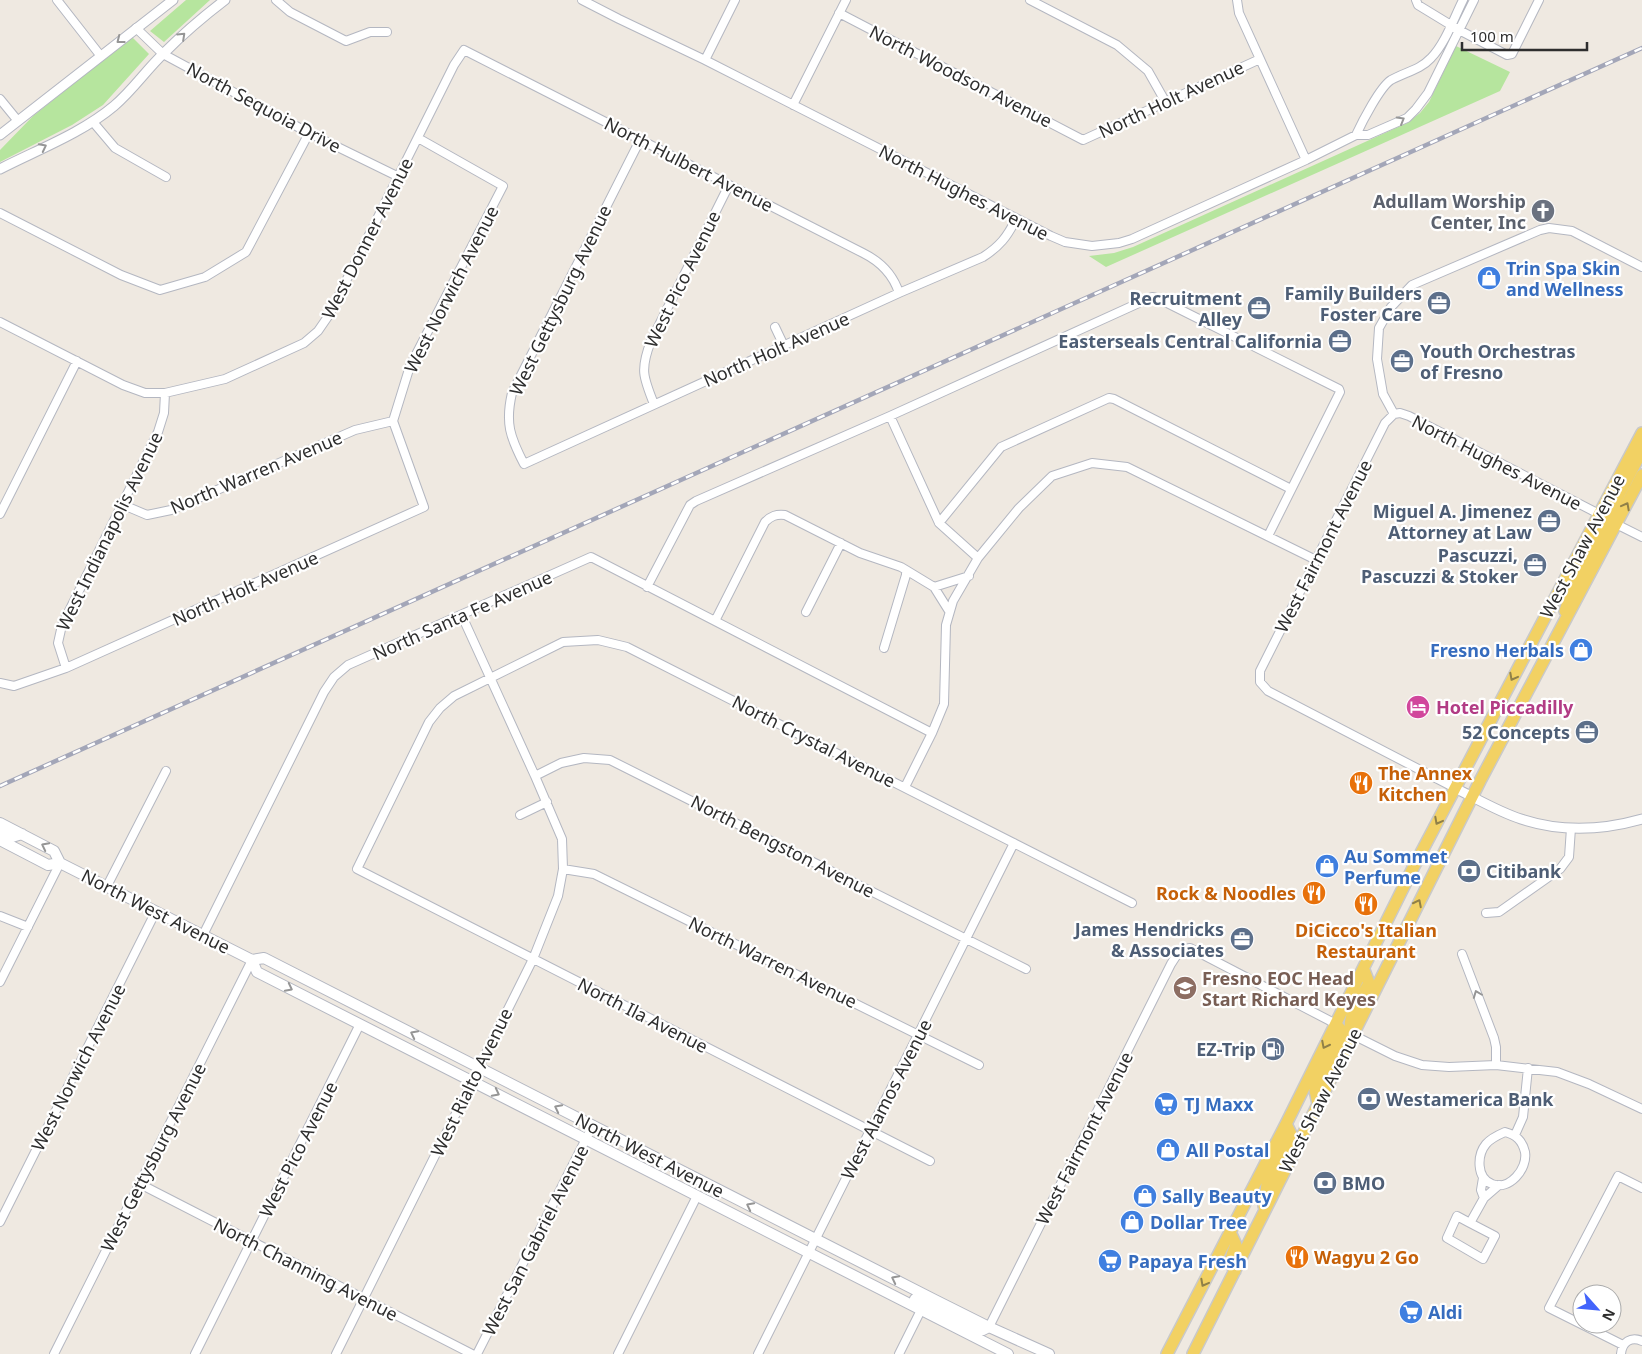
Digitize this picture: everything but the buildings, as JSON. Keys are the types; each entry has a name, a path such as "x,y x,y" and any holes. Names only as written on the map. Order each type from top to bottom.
{"main road":[{"name":"West Shaw Avenue","path":"1193,1354 1353,1035 1464,792 1599,514 1642,433"},
{"path":"1616,524 1610,518 1611,510 1642,451"},
{"name":"West Shaw Avenue","path":"1167,1354 1364,970 1412,870 1464,792 1556,638 1642,474"},
{"path":"1556,638 1570,593 1604,528 1603,520 1599,514"},
{"name":"North West Avenue","path":"0,823 54,851 60,863"},
{"path":"0,831 12,837 22,834"},
{"name":"North West Avenue","path":"0,840 48,864 60,863 252,960 264,958 989,1327 1049,1354"},
{"name":"North West Avenue","path":"252,960 257,972 1008,1354"},
{"path":"1353,1035 1350,1032 1349,1022 1369,983 1364,970"},
{"path":"1318,1104 1315,1090 1341,1036 1341,1032 1336,1024"},
{"path":"1263,1215 1267,1184 1292,1134 1286,1124"},
{"path":"1230,1232 1236,1244 1231,1263 1235,1271"},
{"path":"895,1297 913,1298 975,1329 984,1330 989,1327"}],"street":[{"path":"57,0 100,55"},
{"path":"0,135 172,0"},
{"path":"0,170 93,122 132,89 163,54 201,18 225,0"},
{"path":"276,0 290,12 346,41 370,32 387,32"},
{"name":"North Hughes Avenue","path":"582,0 619,20 705,60 1064,242 1092,246 1119,243 1306,160 1356,135"},
{"path":"705,60 735,0"},
{"path":"793,105 846,0"},
{"path":"1030,0 1117,45 1148,71 1164,101"},
{"path":"1237,0 1239,12 1306,160"},
{"path":"1416,0 1418,5 1459,30 1507,55 1512,54 1539,0"},
{"path":"1463,0 1439,47 1425,64 1412,72 1398,77 1383,87 1356,135 1368,135 1407,118 1423,101 1474,0"},
{"name":"North Woodson Avenue","path":"839,13 1083,140"},
{"name":"North Sequoia Drive","path":"136,28 163,54 309,133 398,177"},
{"name":"West Donner Avenue","path":"165,393 225,380 296,348 312,337 324,323 334,306 454,65 464,50"},
{"name":"North Hulbert Avenue","path":"464,50 870,256 890,274 896,282 899,293"},
{"name":"North Holt Avenue","path":"1083,140 1164,101 1260,59"},
{"path":"1425,64 1437,74"},
{"path":"0,100 18,121"},
{"path":"0,141 18,121"},
{"path":"93,122 115,148 166,177"},
{"path":"0,213 121,275 160,290 206,277 246,252 309,133"},
{"name":"West Norwich Avenue","path":"393,421 410,366 503,186 418,138"},
{"name":"West Gettysburg Avenue","path":"524,464 508,425 508,409 512,393 640,140"},
{"name":"West Pico Avenue","path":"654,404 644,381 645,357 651,341 729,185"},
{"name":"North Holt Avenue","path":"524,464 899,293 983,257 995,249 1006,237 1016,219"},
{"path":"1394,414 1383,394 1376,359 1379,328 1391,306 1412,285 1548,228 1572,231 1642,267"},
{"path":"932,733 647,587 690,505 1152,297 1339,389 1340,392 1268,536"},
{"path":"0,322 123,385 145,393 165,393"},
{"path":"775,327 784,346"},
{"path":"0,514 77,361"},
{"name":"West Indianapolis Avenue","path":"66,668 58,648 59,632 161,422 165,405 165,393"},
{"path":"939,523 1001,448 1109,398 1114,398 1291,490"},
{"name":"North Hughes Avenue","path":"1394,414 1400,413 1408,416 1599,514"},
{"name":"West Fairmont Avenue","path":"1394,414 1385,423 1260,671 1260,682 1268,692 1464,792"},
{"path":"890,416 939,523 978,558"},
{"name":"North Holt Avenue","path":"66,668 424,507 393,421"},
{"name":"North Warren Avenue","path":"121,504 147,515 171,510 355,430 393,421"},
{"path":"905,787 944,704 946,625 949,611 978,558 1019,508 1052,476 1092,463 1128,467 1316,560"},
{"path":"715,622 765,522 771,516 777,514 785,515 860,553 902,567 934,587 949,611"},
{"path":"1616,524 1642,537"},
{"path":"806,612 841,543"},
{"name":"North Santa Fe Avenue","path":"203,935 324,692 334,677 348,665 462,616 591,557 647,587"},
{"path":"884,648 906,570"},
{"path":"934,587 969,576"},
{"name":"West Rialto Avenue","path":"336,1354 533,959 558,896 563,869 562,839 462,616"},
{"name":"North Crystal Avenue","path":"490,679 563,642 598,640 627,647 1132,903"},
{"path":"0,683 14,686 66,668"},
{"name":"North Ila Avenue","path":"490,679 454,696 440,708 429,722 357,869 930,1161"},
{"name":"North Bengston Avenue","path":"535,776 561,763 584,758 610,760 1026,969"},
{"path":"107,886 166,771"},
{"path":"1464,792 1522,820 1537,824 1571,828 1597,828 1626,824 1642,819"},
{"path":"520,814 547,802"},
{"path":"1486,913 1499,912 1560,869 1569,857 1571,828"},
{"name":"West Alamos Avenue","path":"758,1354 1014,843"},
{"path":"0,982 60,863"},
{"name":"North Warren Avenue","path":"563,869 594,874 979,1065"},
{"name":"West Norwich Avenue","path":"0,1222 156,911"},
{"path":"0,916 28,927"},
{"name":"West Fairmont Avenue","path":"989,1327 1171,964 1180,950 1190,948 1336,1024"},
{"path":"1462,954 1496,1047 1496,1065"},
{"name":"West Gettysburg Avenue","path":"54,1354 252,960"},
{"name":"West Pico Avenue","path":"195,1354 360,1024"},
{"path":"1353,1035 1395,1056 1422,1065 1449,1067 1496,1065 1556,1072 1589,1084 1642,1109"},
{"path":"1515,1135 1523,1117 1528,1068"},
{"name":"West San Gabriel Avenue","path":"476,1354 593,1125"},
{"path":"1483,1178 1492,1184 1499,1185 1510,1182 1516,1177 1524,1163 1525,1154 1520,1141 1515,1135 1505,1132 1492,1138 1486,1144 1480,1159 1483,1178 1481,1190 1484,1198"},
{"path":"1623,1345 1549,1308 1618,1176 1642,1188"},
{"name":"North Channing Avenue","path":"140,1184 472,1354"},
{"path":"1470,1222 1484,1198 1499,1185"},
{"path":"618,1354 697,1196"},
{"path":"1457,1216 1470,1222 1495,1236 1483,1260 1448,1238 1457,1216"},
{"path":"899,1354 921,1310"},
{"path":"1621,1354 1623,1345 1626,1342 1633,1339 1642,1340"}],"green space":[{"path":"186,0 210,0 164,42 150,31"},
{"path":"132,37 149,54 103,105 72,125 0,162 0,150 33,116"},
{"path":"1456,46 1510,72 1500,91 1106,267 1089,256 1114,253 1133,247 1407,123 1420,113 1429,102"}],"railway":[{"path":"0,786 1642,48"}],"place":[{"name":"Adullam Worship Center, Inc","path":"1543,211"},
{"name":"Trin Spa Skin and Wellness","path":"1489,278"},
{"name":"Family Builders Foster Care","path":"1439,303"},
{"name":"Recruitment Alley","path":"1259,308"},
{"name":"Easterseals Central California","path":"1340,341"},
{"name":"Youth Orchestras of Fresno","path":"1402,361"},
{"name":"Miguel A. Jimenez Attorney at Law","path":"1549,521"},
{"name":"Pascuzzi, Pascuzzi & Stoker","path":"1535,565"},
{"name":"Fresno Herbals","path":"1581,650"},
{"name":"Hotel Piccadilly","path":"1418,707"},
{"name":"52 Concepts","path":"1587,732"},
{"name":"The Annex Kitchen","path":"1361,783"},
{"name":"Au Sommet Perfume","path":"1327,866"},
{"name":"Citibank","path":"1469,871"},
{"name":"Rock & Noodles","path":"1314,893"},
{"name":"DiCicco's Italian Restaurant","path":"1366,904"},
{"name":"James Hendricks & Associates","path":"1242,939"},
{"name":"Fresno EOC Head Start Richard Keyes","path":"1185,988"},
{"name":"EZ-Trip","path":"1273,1049"},
{"name":"Westamerica Bank","path":"1369,1099"},
{"name":"TJ Maxx","path":"1166,1104"},
{"name":"All Postal","path":"1168,1150"},
{"name":"BMO","path":"1325,1183"},
{"name":"Sally Beauty","path":"1145,1196"},
{"name":"Dollar Tree","path":"1132,1222"},
{"name":"Wagyu 2 Go","path":"1297,1257"},
{"name":"Papaya Fresh","path":"1110,1261"},
{"name":"Aldi","path":"1411,1312"}]}
